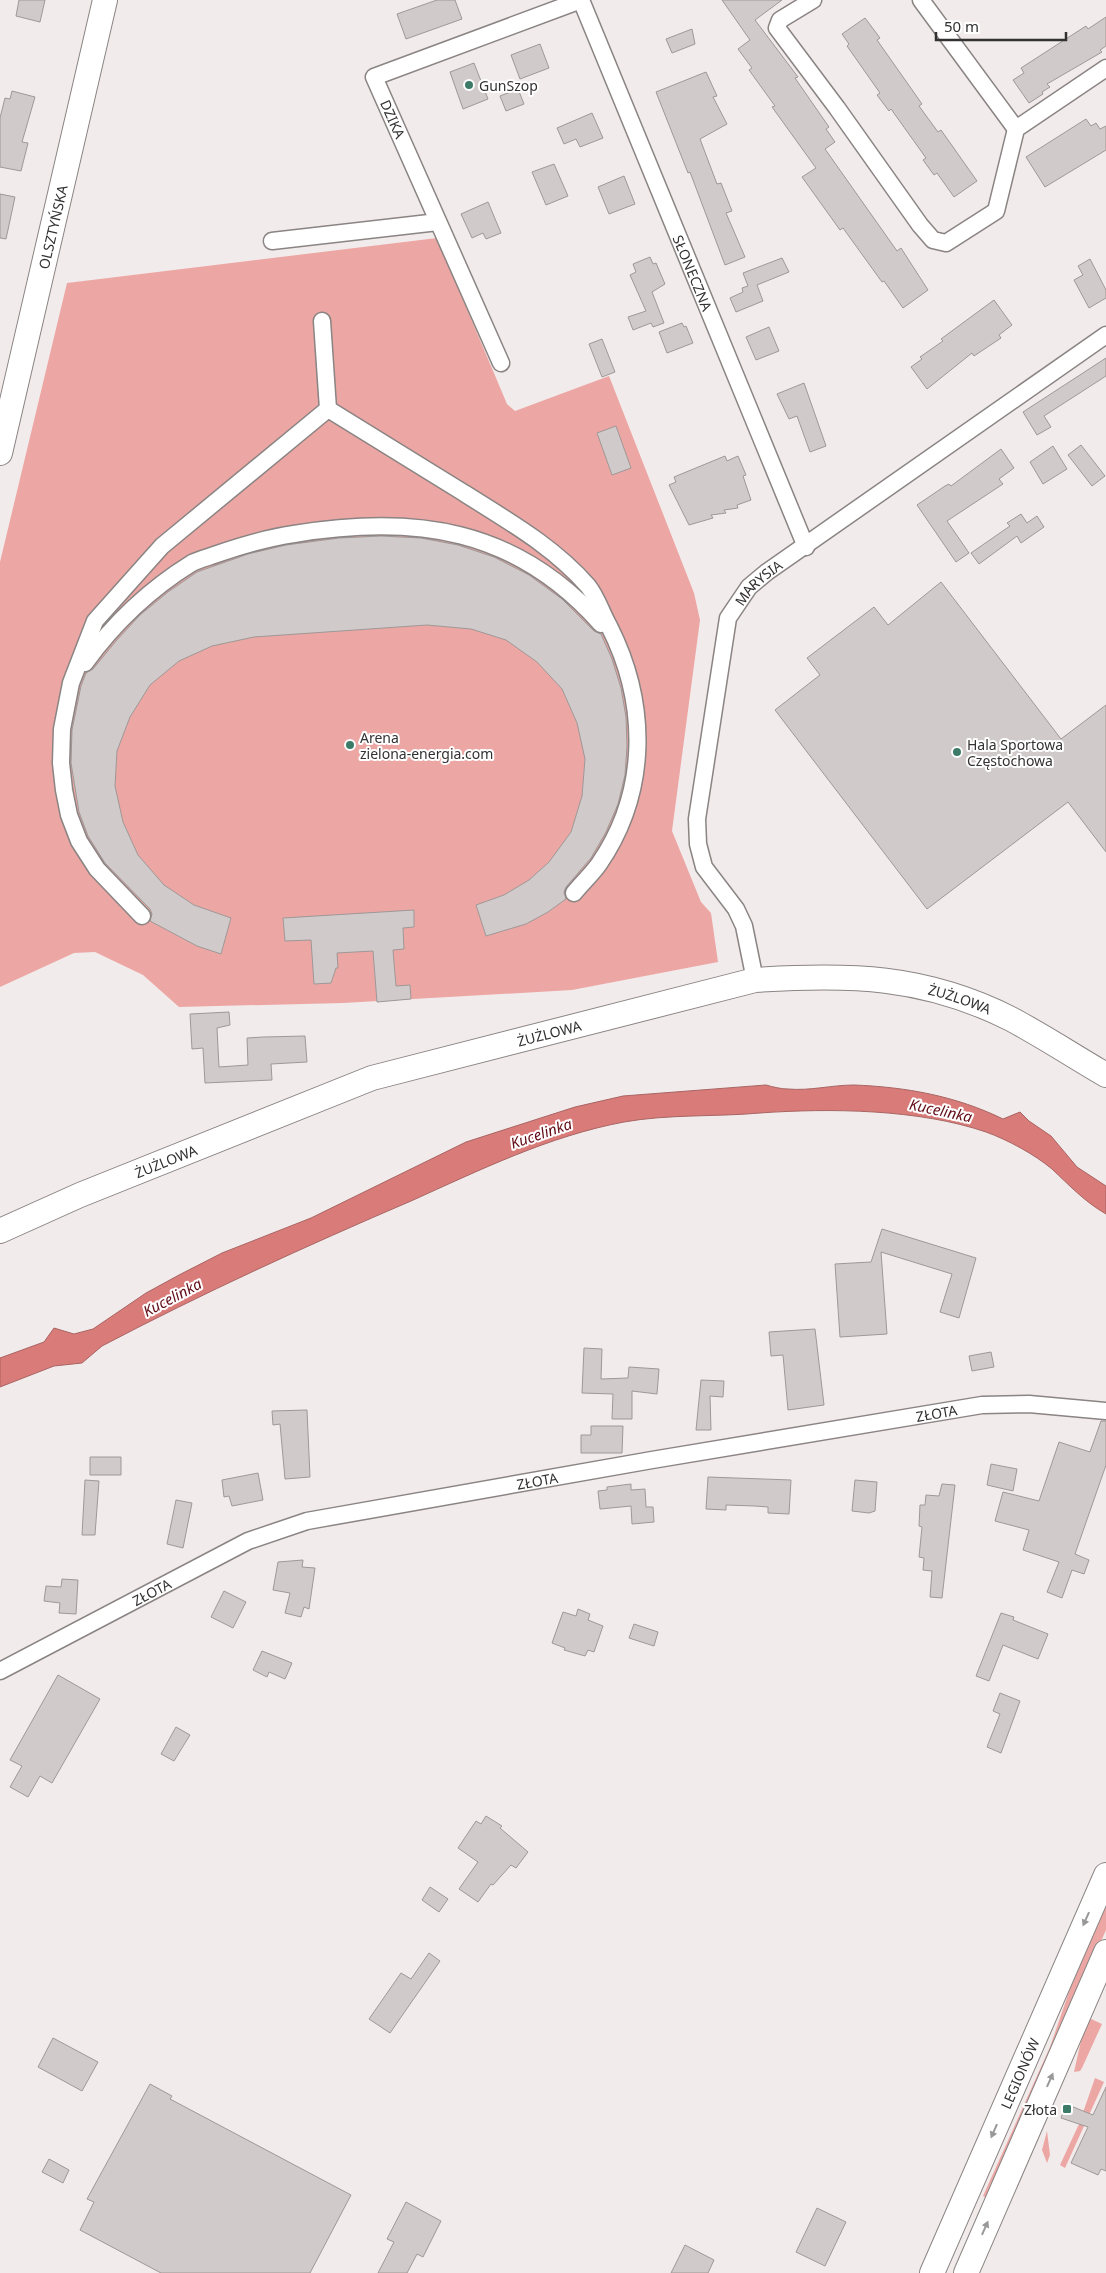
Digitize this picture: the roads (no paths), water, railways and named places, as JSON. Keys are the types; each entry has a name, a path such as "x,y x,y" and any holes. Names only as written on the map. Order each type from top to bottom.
{"street":[{"name":"OLSZTYŃSKA","path":"0,454 105,0"},
{"name":"DZIKA","path":"502,363 374,77 581,0"},
{"name":"SŁONECZNA","path":"581,0 806,547"},
{"path":"813,0 780,20 777,28 920,225 933,240 946,243 996,211 1016,129 1106,68"},
{"path":"921,0 1016,129"},
{"path":"272,242 438,222"},
{"path":"322,321 328,409"},
{"name":"MARYSIA","path":"755,980 744,926 736,910 704,867 698,844 697,819 728,618 749,586 1106,335"},
{"path":"328,409 537,538 588,587 617,643 627,669 639,729 638,762 634,784 626,808 599,864 574,893"},
{"path":"142,916 97,870 79,840 69,815 61,763 62,729 71,683 95,621 152,556 328,409"},
{"path":"71,683 104,637 132,608 194,562 248,543 269,538 310,531 361,527 419,527 442,530 502,548 573,594 617,643"},
{"name":"ŻUŻLOWA","path":"0,1231 80,1195 372,1078 755,980 859,977 893,980 946,992 1010,1019 1106,1075"},
{"name":"ZŁOTA","path":"0,1671 248,1541 307,1521 652,1460 982,1405 1029,1404 1106,1411"},
{"name":"LEGIONÓW","path":"932,2273 1106,1875"},
{"path":"966,2273 1106,1952"}],"water":[{"name":"Kucelinka","path":"766,1085 796,1089 854,1085 893,1088 930,1094 967,1104 1003,1119 1020,1112 1029,1121 1051,1136 1077,1167 1106,1186 1106,1214 1084,1199 1052,1169 1037,1158 1003,1139 960,1124 904,1115 845,1111 787,1111 641,1119 596,1128 515,1155 216,1289 102,1346 82,1363 54,1366 0,1387 0,1358 44,1342 54,1328 74,1334 93,1329 146,1293 222,1253 311,1218 466,1142 575,1107 623,1096"}],"place":[{"name":"GunSzop","path":"469,85"},
{"name":"Arena zielona-energia.com","path":"350,745"},
{"name":"Hala Sportowa Częstochowa","path":"957,752"},
{"name":"Złota","path":"1067,2109"}]}
